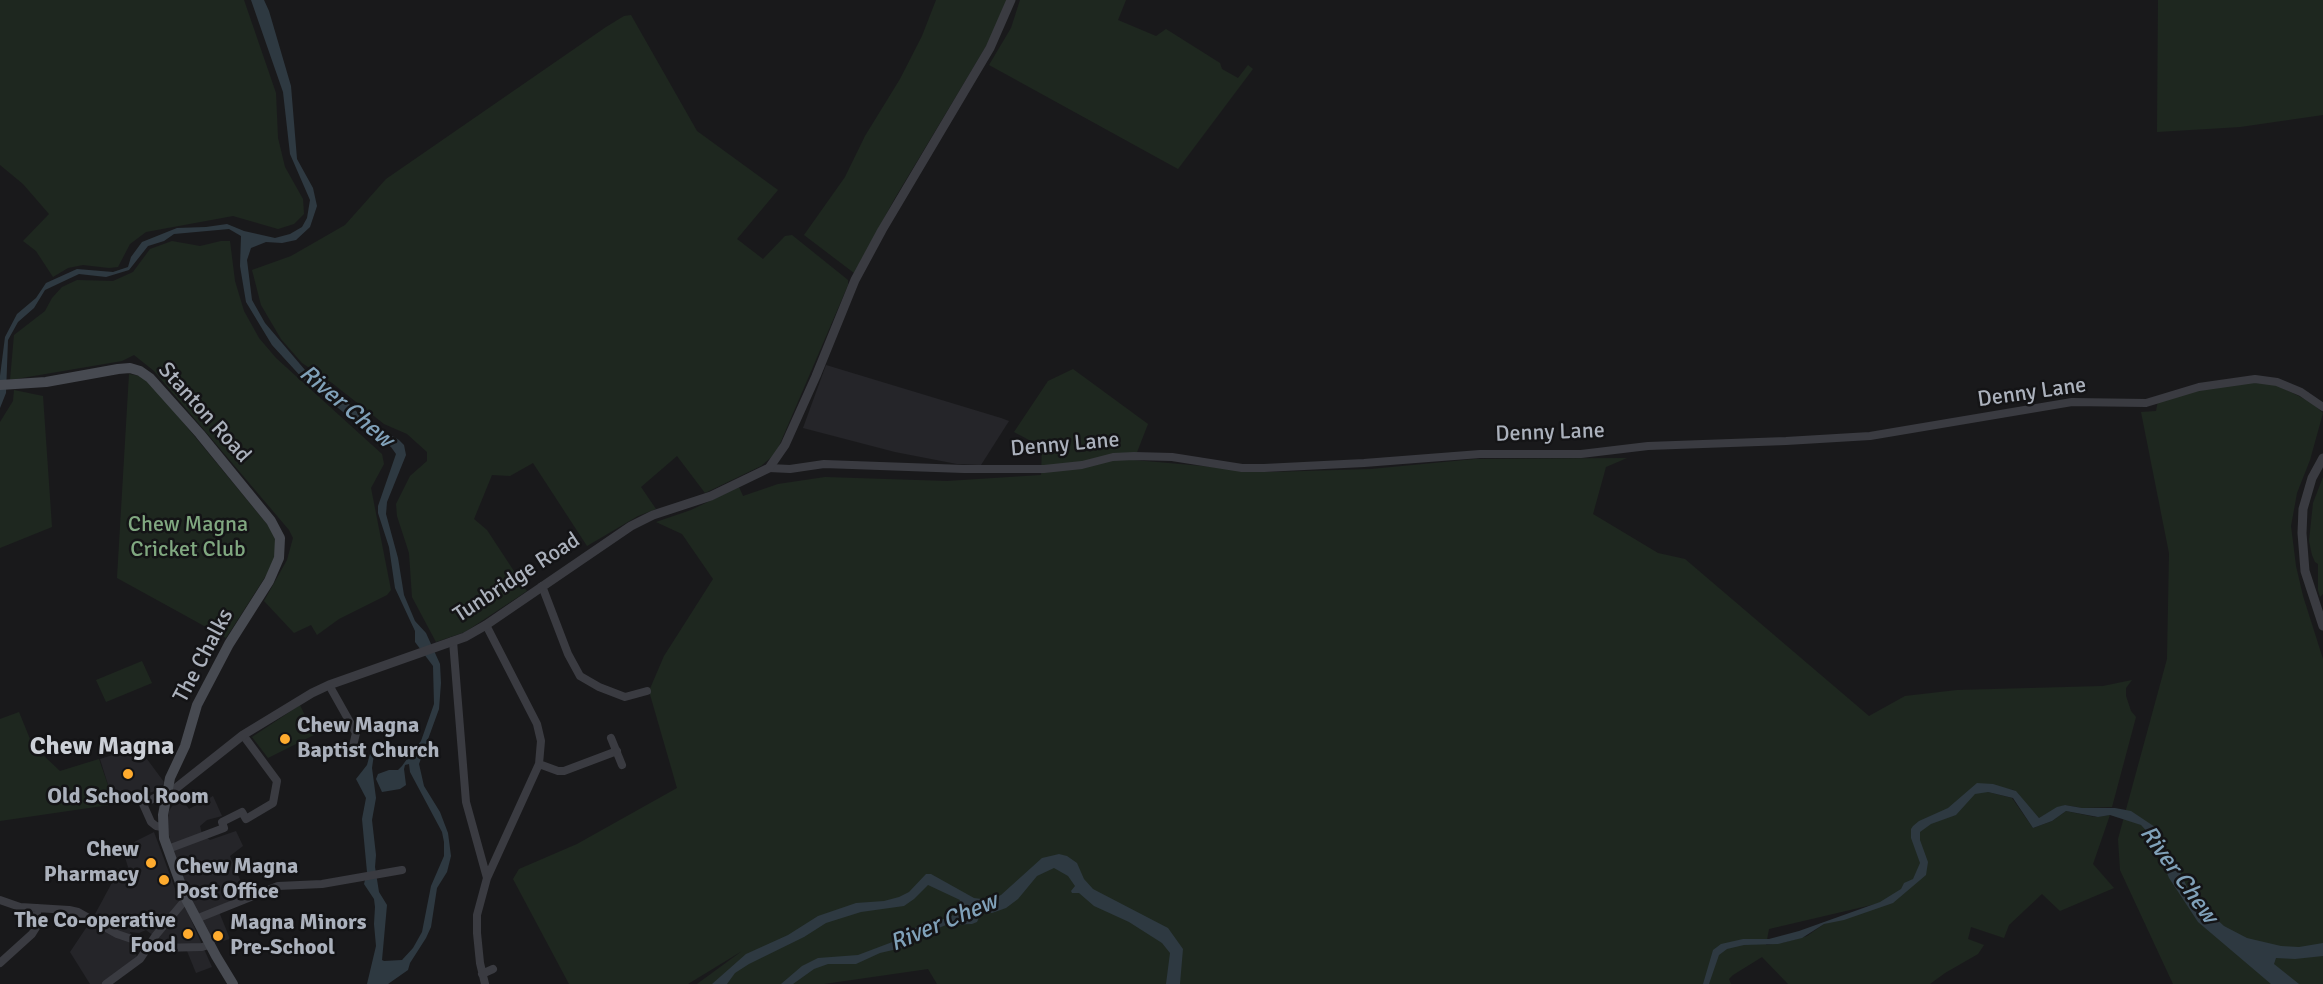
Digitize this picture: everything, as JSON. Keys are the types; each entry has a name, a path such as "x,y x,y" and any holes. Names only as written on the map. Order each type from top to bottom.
{"main road":[{"name":"Stanton Road","path":"4,385 46,382 118,369 130,368 140,371 150,378 200,434 270,521 280,538"},
{"name":"The Chalks","path":"162,827 170,778 185,746 197,705 229,644 269,581 279,558 280,538"},
{"path":"162,827 186,899 233,984"}],"street":[{"path":"769,468 785,445 855,280 882,230 990,48 1011,0"},
{"name":"Denny Lane","path":"769,468 790,469 824,464 964,469 1044,469 1082,465 1113,457 1172,456 1242,468 1264,468 1480,454 1581,454 1648,446 1870,436 2072,402 2146,403 2199,387 2256,379 2277,382 2301,392 2323,407"},
{"path":"2323,458 2312,478 2303,509 2302,533 2305,571 2323,626"},
{"name":"Tunbridge Road","path":"166,796 243,735 329,685 453,641 486,625 631,526 653,515 711,496 769,468"},
{"path":"542,586 568,654 580,676 599,687 625,697 646,691"},
{"path":"485,984 478,951 477,915 487,878 539,764 541,741 537,724 486,625"},
{"path":"453,641 466,802 487,878"},
{"path":"329,685 356,733 352,746"},
{"path":"168,849 224,828 222,822 242,812 246,819 273,803 277,781 243,735"},
{"path":"611,738 622,765"},
{"path":"539,764 564,771 617,751"},
{"path":"162,827 152,822 143,804 160,795 166,796"},
{"path":"196,919 278,886 322,884 402,870"},
{"path":"106,984 134,965 186,899"},
{"path":"0,900 10,905 78,912 117,934 158,948 210,945"},
{"path":"0,963 32,934 37,926 37,908"},
{"path":"482,974 493,969"}],"shaded area":[{"path":"826,365 1009,421 981,465 957,464 895,452 803,428"},
{"path":"138,747 164,782 161,789 140,796 122,796 110,791 100,759"},
{"path":"179,795 189,809 213,796 222,816 207,820 200,826 202,834 210,840 236,831 243,846 230,856 241,882 243,896 217,907 230,939 212,944 173,853 167,826 169,811"},
{"path":"154,832 177,894 212,967 196,973 187,951 163,943 146,930 139,933 130,932 137,957 102,984 90,984 70,952 94,916 114,879 129,870 123,851"}],"green space":[{"path":"0,0 244,0 276,93 278,138 285,167 303,199 304,214 294,224 278,229 233,216 146,232 130,244 118,267 83,265 68,268 53,277 36,251 23,241 49,214 23,184 0,165"},
{"path":"936,0 1007,0 988,43 895,198 854,273 804,235 845,177 865,136 900,79 922,36"},
{"path":"1020,0 1126,0 1118,20 1156,36 1166,29 1220,63 1222,69 1238,78 1248,65 1253,69 1178,169 989,65 1011,28"},
{"path":"2158,0 2323,0 2323,115 2240,127 2157,132"},
{"path":"631,15 697,131 778,190 737,239 763,259 785,236 792,235 848,280 848,285 776,453 761,466 705,493 677,456 641,487 656,509 638,516 587,546 533,463 510,476 492,475 474,519 487,530 527,591 465,632 436,642 412,597 409,553 397,516 396,504 410,476 427,461 427,452 407,434 384,424 332,383 302,363 281,339 261,305 252,270 291,256 345,225 386,179 606,27 624,16"},
{"path":"172,241 200,246 230,241 235,281 244,311 259,338 276,358 382,454 384,464 371,488 391,590 387,595 339,619 317,635 311,625 294,633 264,601 287,560 293,538 289,530 154,371 134,355 122,361 10,380 14,335 45,311 52,298 62,287 77,280 113,281 133,272 150,249"},
{"path":"1073,369 1148,424 1134,460 1271,472 1371,469 1475,459 1627,458 1606,467 1593,514 1658,553 1685,559 1869,716 1905,696 1957,690 2103,686 2132,680 2126,688 2126,696 2131,711 2136,717 2112,807 2082,808 2065,805 2039,818 2014,790 1981,784 1981,792 2012,798 2033,828 2052,821 2066,811 2095,817 2110,815 2093,864 2114,888 2060,911 2042,894 2009,925 2004,938 1971,927 1968,939 1984,945 1978,954 1930,984 1788,984 1762,957 1733,975 1729,979 1731,984 937,984 928,969 824,984 697,984 742,951 688,984 569,984 513,879 519,869 577,844 677,788 649,691 664,656 713,579 682,534 656,522 691,510 739,487 743,496 778,484 825,477 947,481 1041,475 1042,447 1014,432 1048,381","holes":["1897,899 1824,924 1807,936 1766,945 1769,929"]},
{"name":"Chew Magna Cricket Club","path":"129,374 140,376 154,387 276,535 278,549 267,574 226,638 117,578"},
{"path":"2253,381 2272,383 2311,402 2323,413 2310,460 2297,493 2291,526 2296,566 2303,596 2323,659 2323,984 2173,984 2120,870 2118,839 2167,659 2169,553 2141,412 2156,411 2158,401 2200,390"},
{"path":"14,390 43,396 52,527 0,548 0,422 13,401"},
{"path":"2323,477 2323,594 2320,597 2318,564 2312,555 2309,541 2313,503"},
{"path":"142,661 152,683 106,702 96,680"},
{"path":"300,705 314,735 268,758 252,737"},
{"path":"19,712 40,757 44,756 60,771 99,759 110,791 122,796 123,803 0,821 0,719"}],"water":[{"name":"River Chew","path":"251,0 264,0 269,11 291,86 297,159 313,188 317,206 310,227 296,240 282,243 266,242 251,248 247,260 252,300 265,323 305,370 326,381 366,421 404,445 406,455 387,502 386,514 398,558 404,595 415,621 426,633 440,664 439,709 419,764 424,786 440,812 448,833 451,856 447,872 437,888 431,927 426,938 408,970 388,984 367,984 376,946 375,907 374,899 364,884 367,872 362,819 366,798 356,779 367,765 370,754 374,754 372,768 376,798 372,820 375,867 379,892 387,905 382,960 402,960 413,948 422,932 431,886 444,856 442,832 410,772 409,764 405,765 404,769 406,785 400,789 382,792 376,779 378,774 398,770 402,766 412,752 411,749 415,749 421,741 434,704 433,666 415,642 415,631 395,588 389,547 378,513 378,506 396,454 391,447 359,425 305,381 272,345 246,302 240,266 241,236 229,229 174,234 164,241 148,246 129,270 106,277 79,274 45,290 34,308 18,322 8,340 6,393 0,408 0,376 5,337 17,314 36,298 46,283 77,269 113,272 128,267 131,257 142,242 177,228 227,224 244,231 275,238 290,234 302,227 307,218 310,200 290,154 283,92"},
{"name":"River Chew","path":"1977,783 1993,784 2016,791 2039,818 2065,805 2131,811 2155,827 2163,848 2177,866 2189,891 2224,926 2247,938 2281,946 2299,947 2323,943 2323,956 2295,959 2276,958 2274,964 2299,984 2271,984 2198,922 2169,878 2153,838 2141,825 2110,815 2098,817 2066,811 2052,821 2033,828 2013,798 1988,792 1975,794 1956,815 1931,824 1920,832 1920,840 1928,862 1926,875 1893,903 1844,920 1824,924 1802,938 1778,944 1744,945 1727,949 1719,955 1709,984 1703,984 1713,950 1721,944 1743,939 1769,939 1799,931 1880,902 1901,889 1904,883 1913,879 1920,863 1911,838 1913,826 1948,808"},
{"name":"River Chew","path":"1059,854 1077,863 1084,879 1093,889 1168,928 1183,949 1180,984 1166,984 1170,953 1162,943 1129,922 1094,906 1079,893 1072,893 1075,886 1068,876 1054,868 1037,876 1018,899 1006,908 992,913 981,913 977,922 972,924 946,925 919,936 906,947 880,953 856,964 828,964 814,969 793,984 781,984 802,966 818,958 858,955 895,941 923,923 949,918 953,915 960,900 928,885 904,906 861,912 826,923 804,937 749,964 735,973 727,984 712,984 746,954 788,935 818,916 856,903 884,901 899,897 909,892 926,874 931,874 974,898 989,900 1001,895 1042,858"}],"place":[{"name":"Chew Magna Baptist Church","path":"285,739"},
{"name":"Old School Room","path":"128,774"},
{"name":"Chew Pharmacy","path":"151,863"},
{"name":"Chew Magna Post Office","path":"164,880"},
{"name":"The Co-operative Food","path":"188,934"},
{"name":"Magna Minors Pre-School","path":"218,936"}],"district":[{"name":"Chew Magna","path":"102,747"}]}
